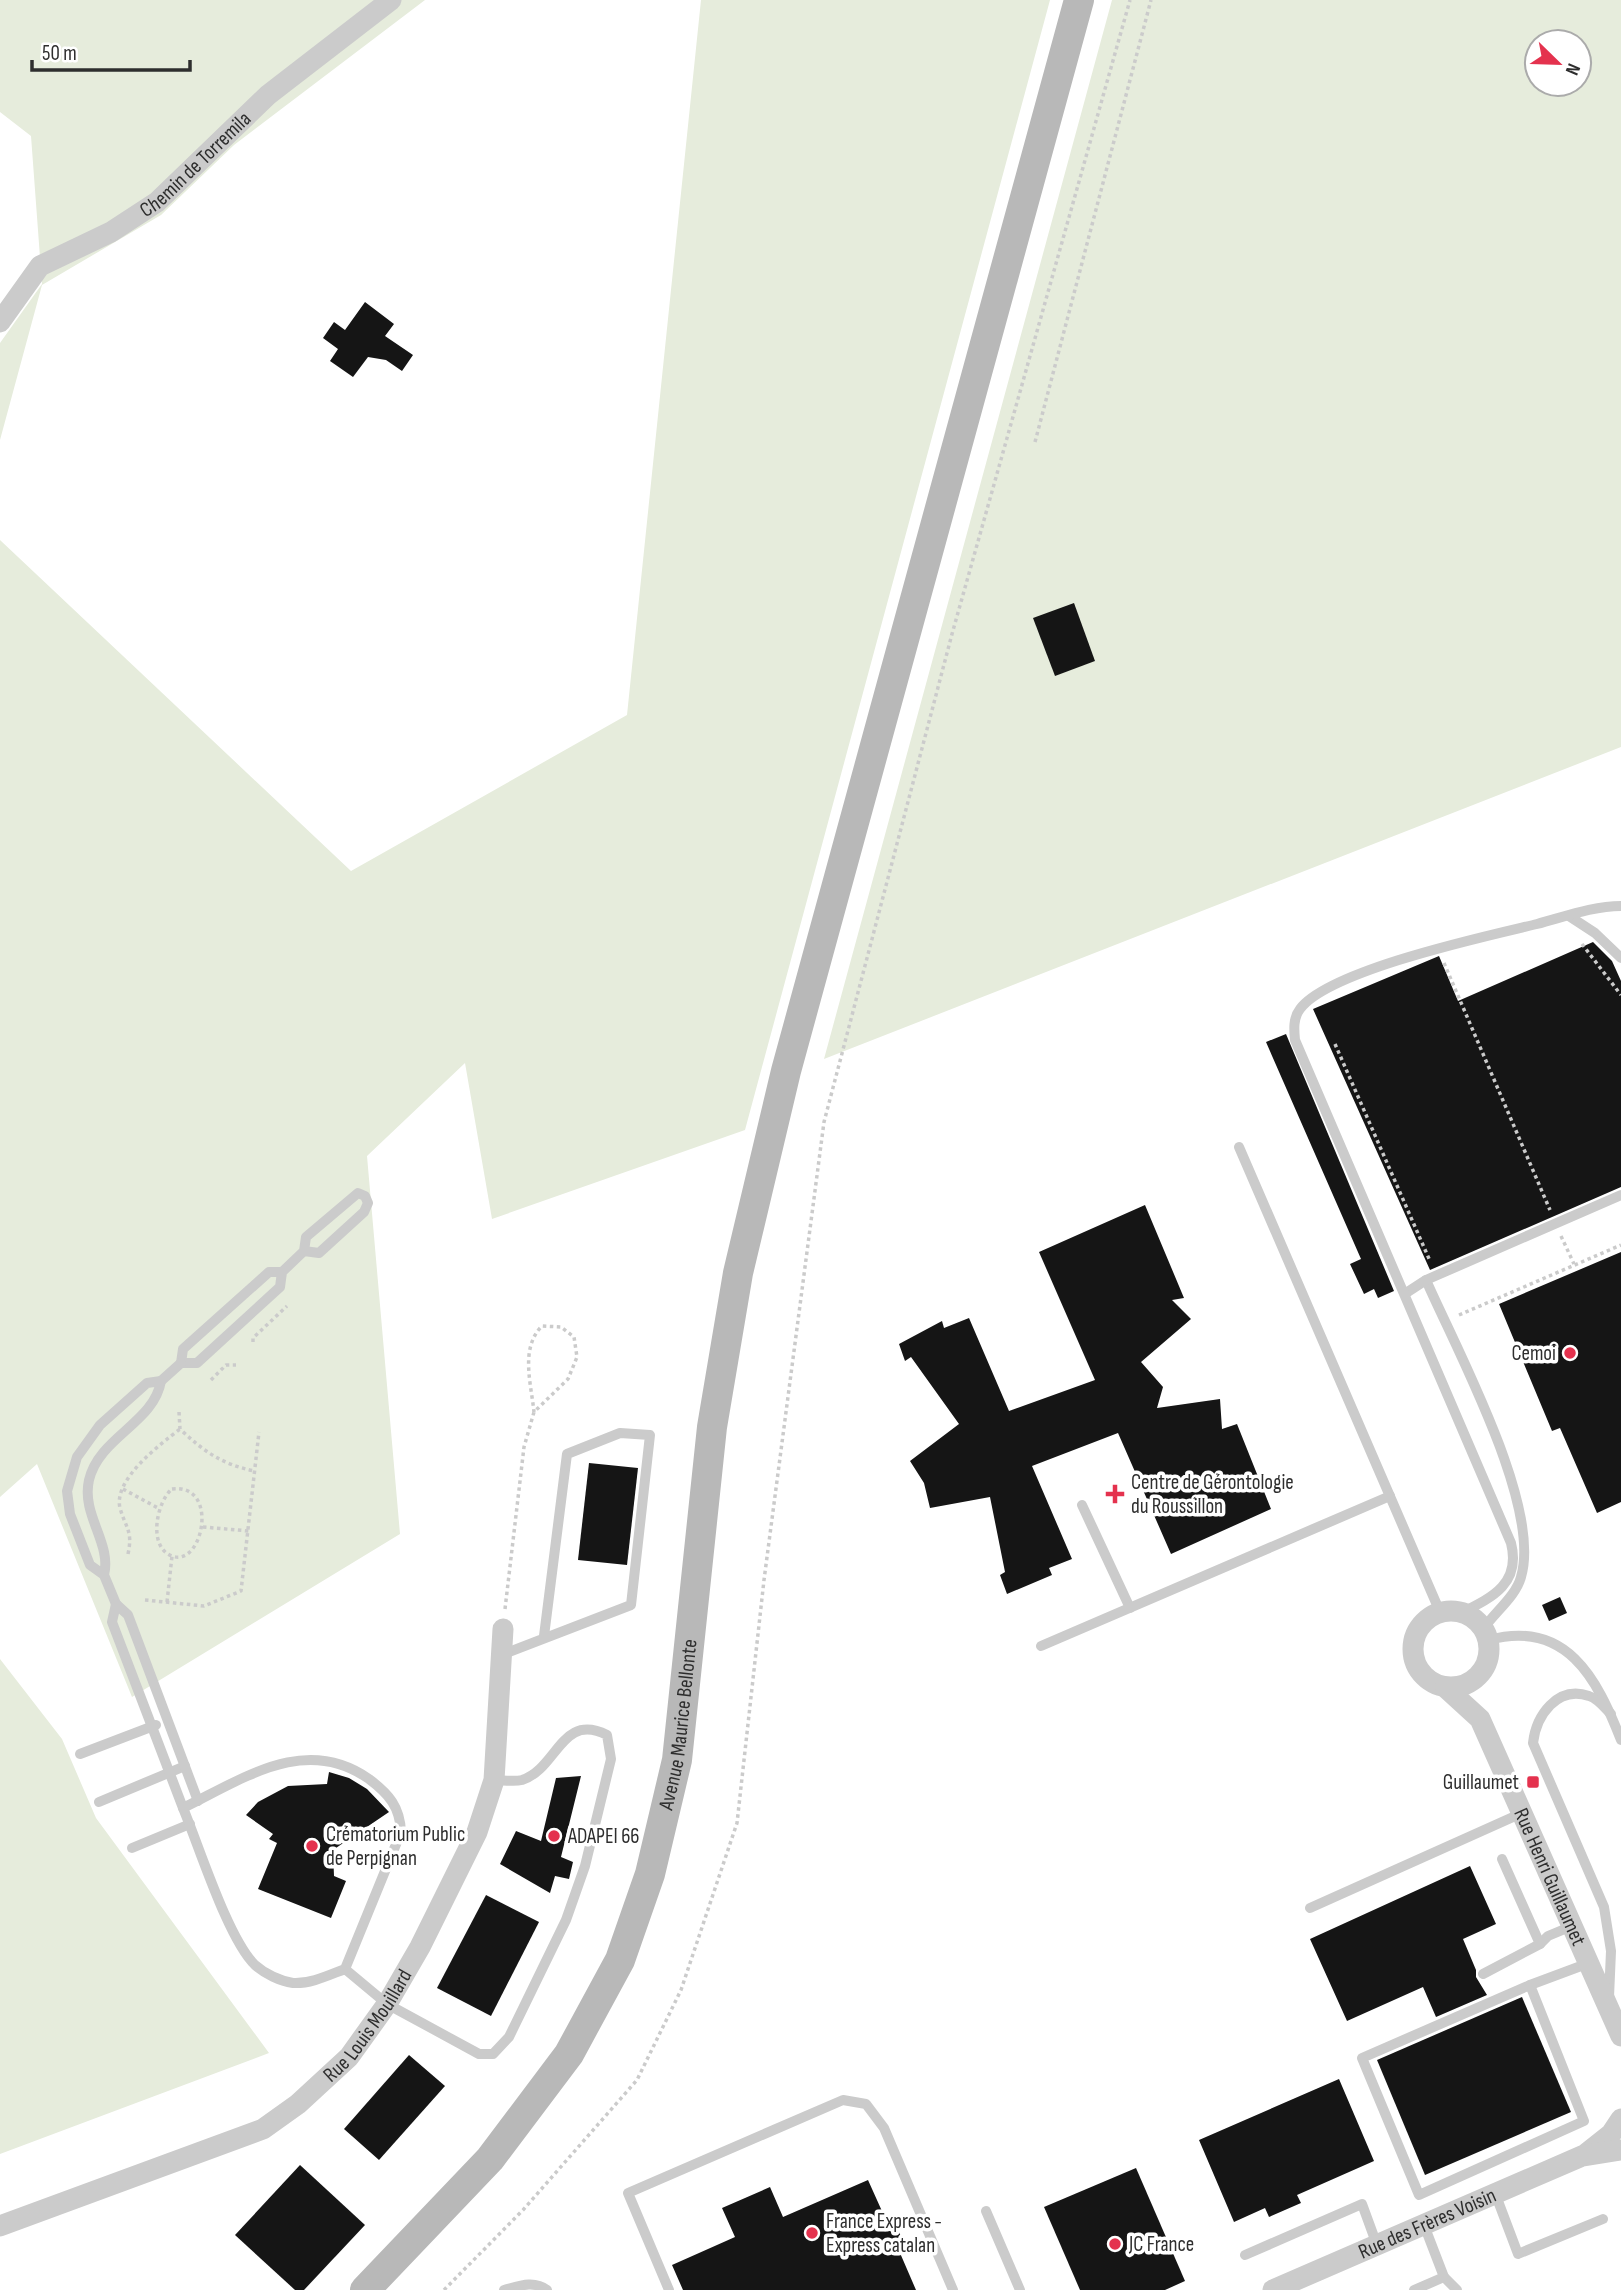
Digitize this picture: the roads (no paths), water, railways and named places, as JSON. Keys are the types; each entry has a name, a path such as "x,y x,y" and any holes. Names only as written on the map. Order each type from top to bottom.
{"main road":[{"name":"Avenue Maurice Bellonte","path":"365,2290 498,2148 569,2054 625,1948 650,1874 677,1760 712,1427 738,1273 786,1071 1079,0"}],"street":[{"name":"Chemin de Torremila","path":"0,322 40,265 111,232 157,202 268,95 391,0"},
{"path":"1440,1612 1462,1612 1486,1634 1487,1662 1481,1672 1465,1685 1445,1687 1425,1677 1413,1657 1415,1634 1421,1625 1440,1612"},
{"name":"Rue Louis Mouillard","path":"0,2226 263,2129 298,2104 349,2057 387,2004 420,1947 477,1832 494,1780 503,1629"},
{"name":"Rue Henri Guillaumet","path":"1480,1718 1481,1672"},
{"name":"Rue Henri Guillaumet","path":"1445,1687 1480,1718 1621,2035"},
{"name":"Rue des Frères Voisin","path":"1583,2156 1611,2134 1621,2119"},
{"name":"Rue des Frères Voisin","path":"1273,2290 1583,2156 1621,2150"}],"lane":[{"path":"1462,1612 1494,1597 1507,1585 1514,1556 1406,1293 1295,1040 1294,1021 1299,1009 1335,986 1417,953 1621,906"},
{"path":"1569,916 1595,933 1621,958"},
{"path":"1239,1147 1440,1612"},
{"path":"181,1363 197,1363 280,1287 282,1272 304,1251 306,1237 358,1193 365,1196 368,1203 364,1212 319,1253 304,1251"},
{"path":"1406,1293 1431,1278 1621,1195"},
{"path":"198,1801 128,1615 116,1604 104,1575 90,1565 69,1514 67,1491 83,1445 100,1425 147,1383 162,1381 181,1363 183,1349 269,1272 282,1272"},
{"path":"1431,1278 1513,1477 1521,1523 1524,1543 1521,1578 1516,1590 1486,1634"},
{"path":"104,1575 108,1560 91,1515 87,1497 89,1480 101,1453 159,1397 162,1381"},
{"path":"501,1655 544,1636 631,1605 650,1435 620,1433 567,1454 544,1636"},
{"path":"1041,1646 1390,1496"},
{"path":"1082,1504 1130,1608"},
{"path":"116,1604 112,1622 183,1808 239,1944 255,1965 273,1978 294,1983 312,1982 345,1969 401,1832 400,1812 384,1790 336,1761 312,1759 271,1764 183,1808"},
{"path":"1486,1634 1510,1634 1549,1640 1580,1664 1599,1687 1621,1740"},
{"path":"1608,2007 1611,1951 1604,1907 1533,1743 1535,1727 1543,1712 1558,1699 1575,1695 1591,1696 1611,1714"},
{"path":"80,1754 167,1719"},
{"path":"345,1969 387,2004 479,2054 493,2054 509,2037 566,1920 585,1866 611,1759 607,1735 592,1727 577,1730 538,1770 522,1780 494,1780"},
{"path":"99,1802 185,1766"},
{"path":"1310,1908 1522,1813"},
{"path":"132,1847 190,1824"},
{"path":"1502,1859 1540,1944"},
{"path":"1483,1974 1540,1944 1548,1936 1572,1926"},
{"path":"1530,1986 1584,2121 1419,2195 1362,2059 1530,1986 1589,1963"},
{"path":"669,2290 628,2193 843,2100 866,2104 884,2128 953,2290"},
{"path":"1495,2193 1518,2254 1603,2219"},
{"path":"1245,2255 1362,2204 1377,2245"},
{"path":"986,2211 1020,2290"},
{"path":"1424,2225 1444,2277 1457,2290"},
{"path":"1414,2290 1444,2277"},
{"path":"504,2290 524,2284 540,2285 547,2290"}],"place":[{"name":"Cemoi","path":"1570,1353"},
{"name":"Centre de Gérontologie du Roussillon","path":"1115,1494"},
{"name":"Guillaumet","path":"1533,1782"},
{"name":"ADAPEI 66","path":"554,1836"},
{"name":"Crématorium Public de Perpignan","path":"312,1846"},
{"name":"France Express - Express catalan","path":"812,2233"},
{"name":"JC France","path":"1115,2244"}]}
